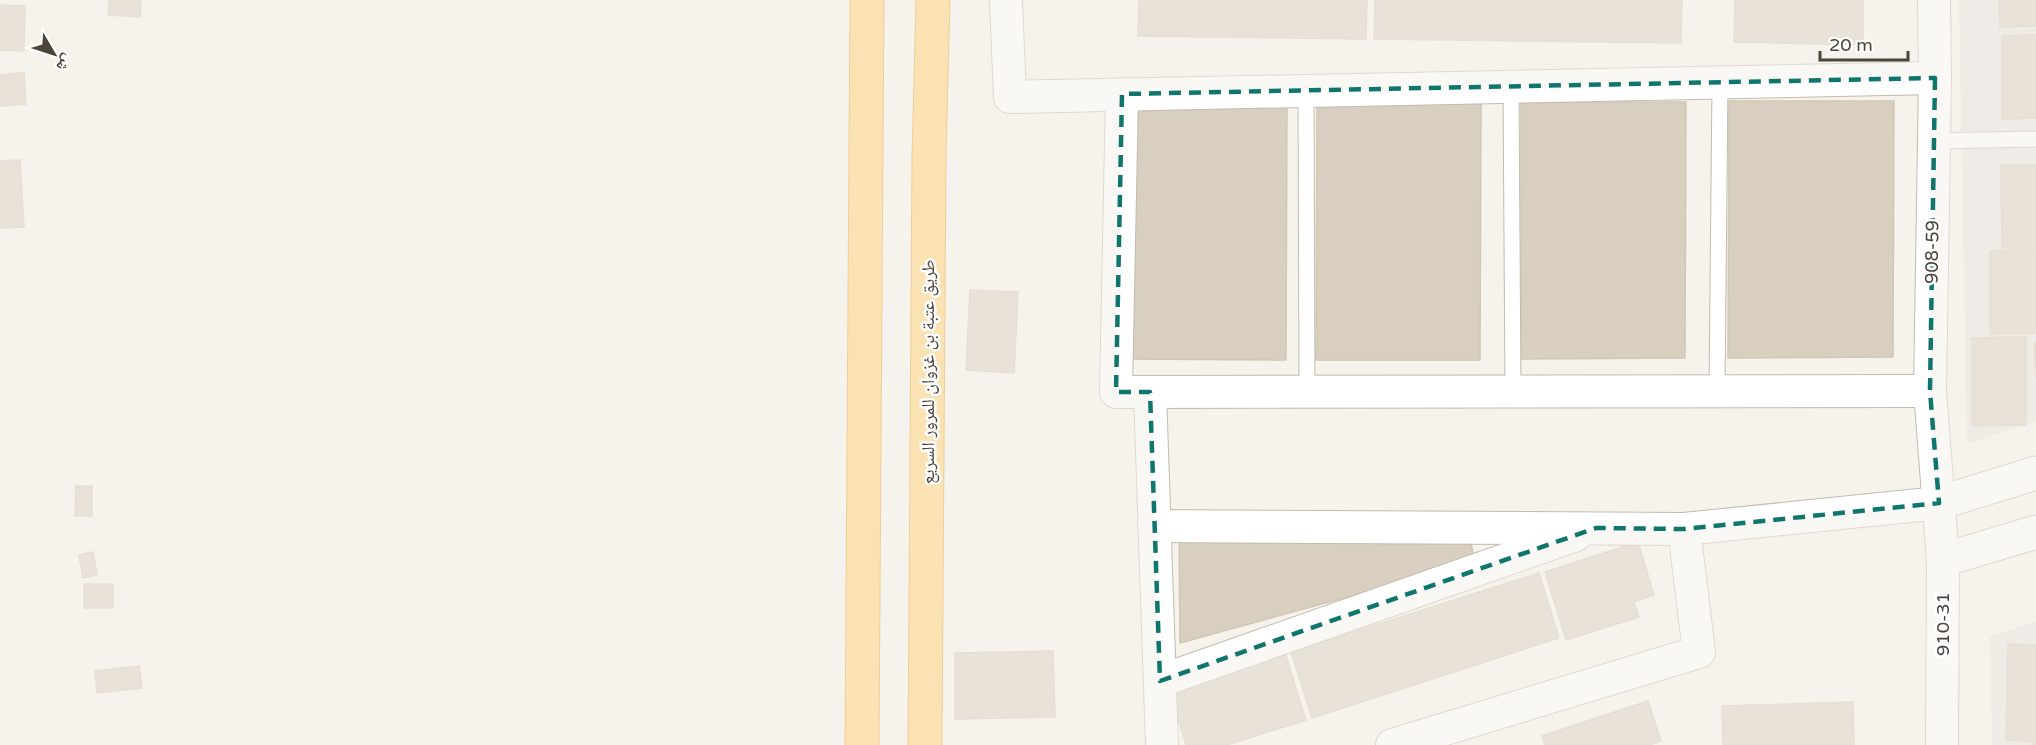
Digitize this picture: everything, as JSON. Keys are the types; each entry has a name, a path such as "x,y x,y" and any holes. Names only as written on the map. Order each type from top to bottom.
{"highway":[{"path":"862,745 867,0"},
{"name":"طريق عتبة بن غزوان للمرور السريع","path":"925,745 929,181 933,0"}],"street":[{"path":"1006,0 1010,97 1935,78"},
{"name":"908-59","path":"1934,0 1930,391 1939,503"},
{"path":"1122,94 1116,392 1930,391"},
{"path":"1150,392 1162,745"},
{"path":"1154,526 1684,529 1939,503 2036,473"},
{"name":"910-31","path":"1939,503 1943,560 1942,745"},
{"path":"1160,681 1596,528"},
{"path":"1392,745 1699,652 1684,529"},
{"path":"1943,560 2036,532"}],"lane":[{"path":"1717,391 1720,82"},
{"path":"1511,87 1513,391"},
{"path":"1306,91 1306,392"},
{"path":"1934,141 2036,139"}],"highlighted area":[{"path":"1935,78 1930,391 1939,503 1684,529 1596,528 1160,681 1150,392 1116,392 1122,94"}],"shaded area":[{"path":"1959,0 2036,0 2036,421 1967,444"},
{"path":"2036,621 2036,745 1992,745 1990,637"}],"building":[{"path":"109,0 141,0 140,17 108,15"},
{"path":"1139,0 1367,0 1366,39 1138,36"},
{"path":"1375,0 1682,0 1681,43 1374,39"},
{"path":"1735,0 1863,0 1863,45 1734,42"},
{"path":"1999,0 2036,0 2036,26 2000,27"},
{"path":"0,5 25,6 24,51 0,50"},
{"path":"2036,35 2036,118 2002,119 2002,36"},
{"path":"24,72 26,104 0,106 0,75"},
{"path":"1729,101 1894,101 1893,357 1728,358"},
{"path":"1521,102 1686,102 1685,358 1521,359"},
{"path":"1123,103 1287,103 1286,360 1123,359"},
{"path":"1317,103 1481,104 1480,360 1316,360"},
{"path":"20,160 24,227 0,228 0,161"},
{"path":"2001,165 2036,165 2036,248 2002,248"},
{"path":"2036,250 2036,333 1990,334 1990,251"},
{"path":"970,290 1018,292 1014,373 966,370"},
{"path":"2026,337 2026,425 1972,426 1972,338"},
{"path":"2034,342 2036,342 2036,378"},
{"path":"76,486 92,486 92,516 75,516"},
{"path":"1468,530 1475,562 1180,643 1179,532"},
{"path":"1638,542 1654,595 1634,602 1639,617 1566,640 1545,572"},
{"path":"93,552 97,575 83,578 79,555"},
{"path":"1539,573 1559,638 1312,718 1291,652"},
{"path":"84,584 113,584 113,608 84,608"},
{"path":"2008,644 2036,645 2036,745 2032,745 2032,741 2006,740"},
{"path":"1053,651 1055,717 955,719 955,653"},
{"path":"1285,653 1306,720 1227,745 1186,745 1170,691"},
{"path":"139,666 142,688 97,693 95,671"},
{"path":"1648,701 1661,741 1649,745 1545,745 1542,736"},
{"path":"1853,702 1854,745 1723,745 1722,706"}]}
